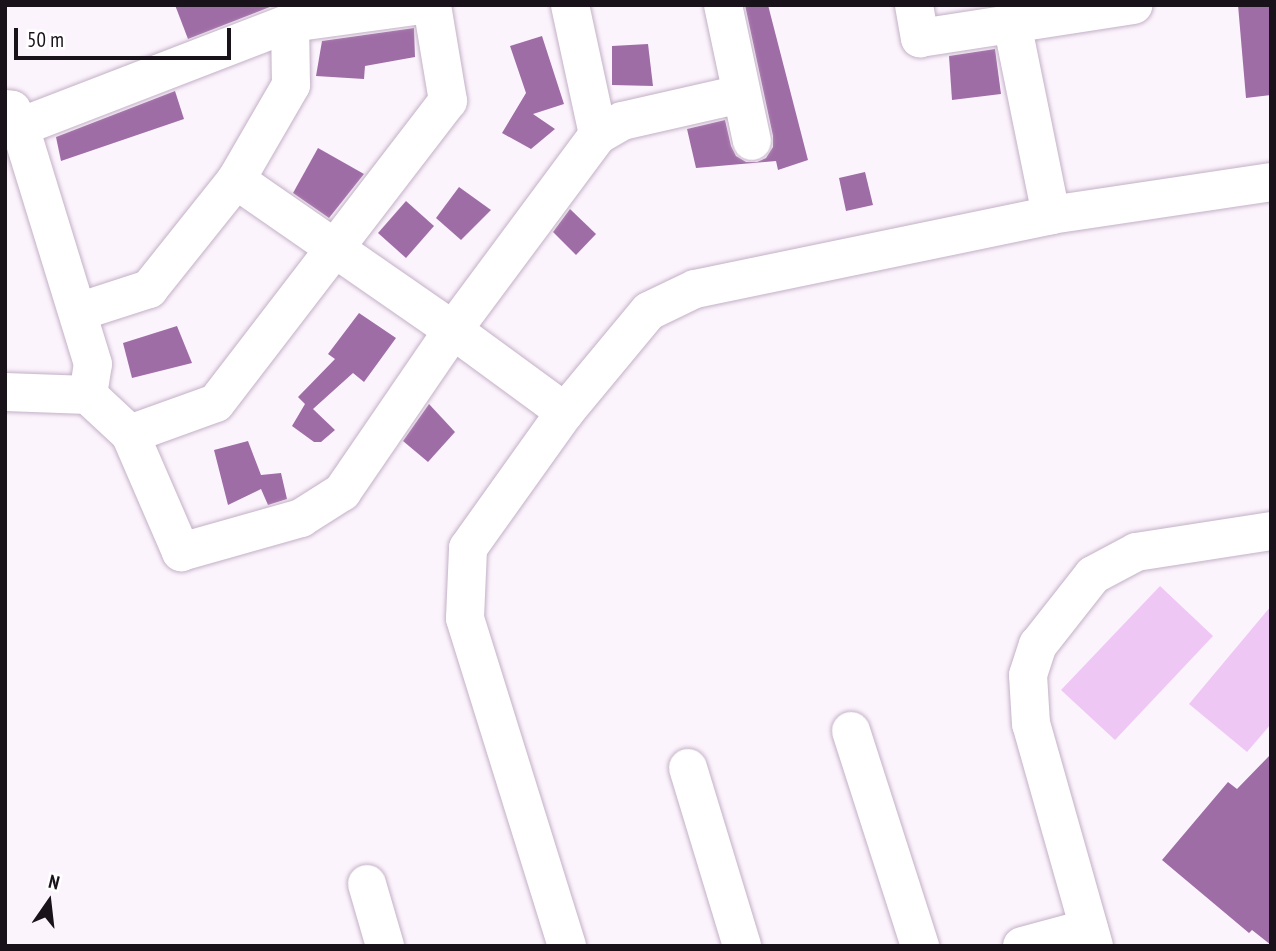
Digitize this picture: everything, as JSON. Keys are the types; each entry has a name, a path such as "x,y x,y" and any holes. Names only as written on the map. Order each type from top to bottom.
{"street":[{"path":"88,395 93,364 13,118 290,23 422,5"},
{"path":"130,434 216,403 449,101 432,5"},
{"path":"570,5 598,135"},
{"path":"723,5 752,141"},
{"path":"914,5 920,38 1130,5"},
{"path":"78,312 149,289 236,180 291,85 290,23"},
{"path":"1012,23 1051,215"},
{"path":"5,391 88,395 130,434 181,552 301,518 342,492 453,330 598,135 622,121 741,94"},
{"path":"236,180 453,330 565,412"},
{"path":"567,946 465,618 468,548 565,412 649,311 695,289 1051,215 1271,182"},
{"path":"1022,946 1092,937 1031,724 1028,675 1038,645 1093,575 1136,552 1271,531"},
{"path":"851,731 920,946"},
{"path":"688,768 742,946"},
{"path":"368,884 385,946"}],"shaded area":[{"path":"1160,586 1213,636 1115,740 1061,690"},
{"path":"1271,606 1271,724 1247,752 1189,704"}],"building":[{"path":"175,5 275,5 188,39"},
{"path":"745,5 768,5 808,160 778,170 776,161 696,168 687,129 725,120 736,156 746,162 757,162 766,158 773,147 773,136"},
{"path":"1238,5 1271,5 1271,95 1246,98"},
{"path":"414,28 415,57 365,66 364,79 316,76 322,41"},
{"path":"542,36 564,104 533,114 555,129 531,149 502,133 526,93 510,46"},
{"path":"648,44 653,86 612,85 612,46"},
{"path":"995,49 1001,94 952,100 949,56"},
{"path":"175,91 184,119 61,161 56,137"},
{"path":"318,148 364,174 329,218 293,193"},
{"path":"865,172 873,205 846,211 839,178"},
{"path":"459,187 491,210 461,240 436,218"},
{"path":"406,201 434,226 406,258 378,233"},
{"path":"570,209 596,234 576,255 553,232"},
{"path":"359,313 396,338 364,382 353,373 313,409 335,430 321,442 314,442 292,426 305,404 298,397 335,359 328,354"},
{"path":"177,326 192,363 132,378 123,343"},
{"path":"429,404 455,432 428,462 403,441"},
{"path":"248,441 261,475 281,473 287,499 268,505 261,489 228,505 214,450"},
{"path":"1271,754 1271,945 1252,930 1249,933 1162,860 1228,782 1237,789"}]}
